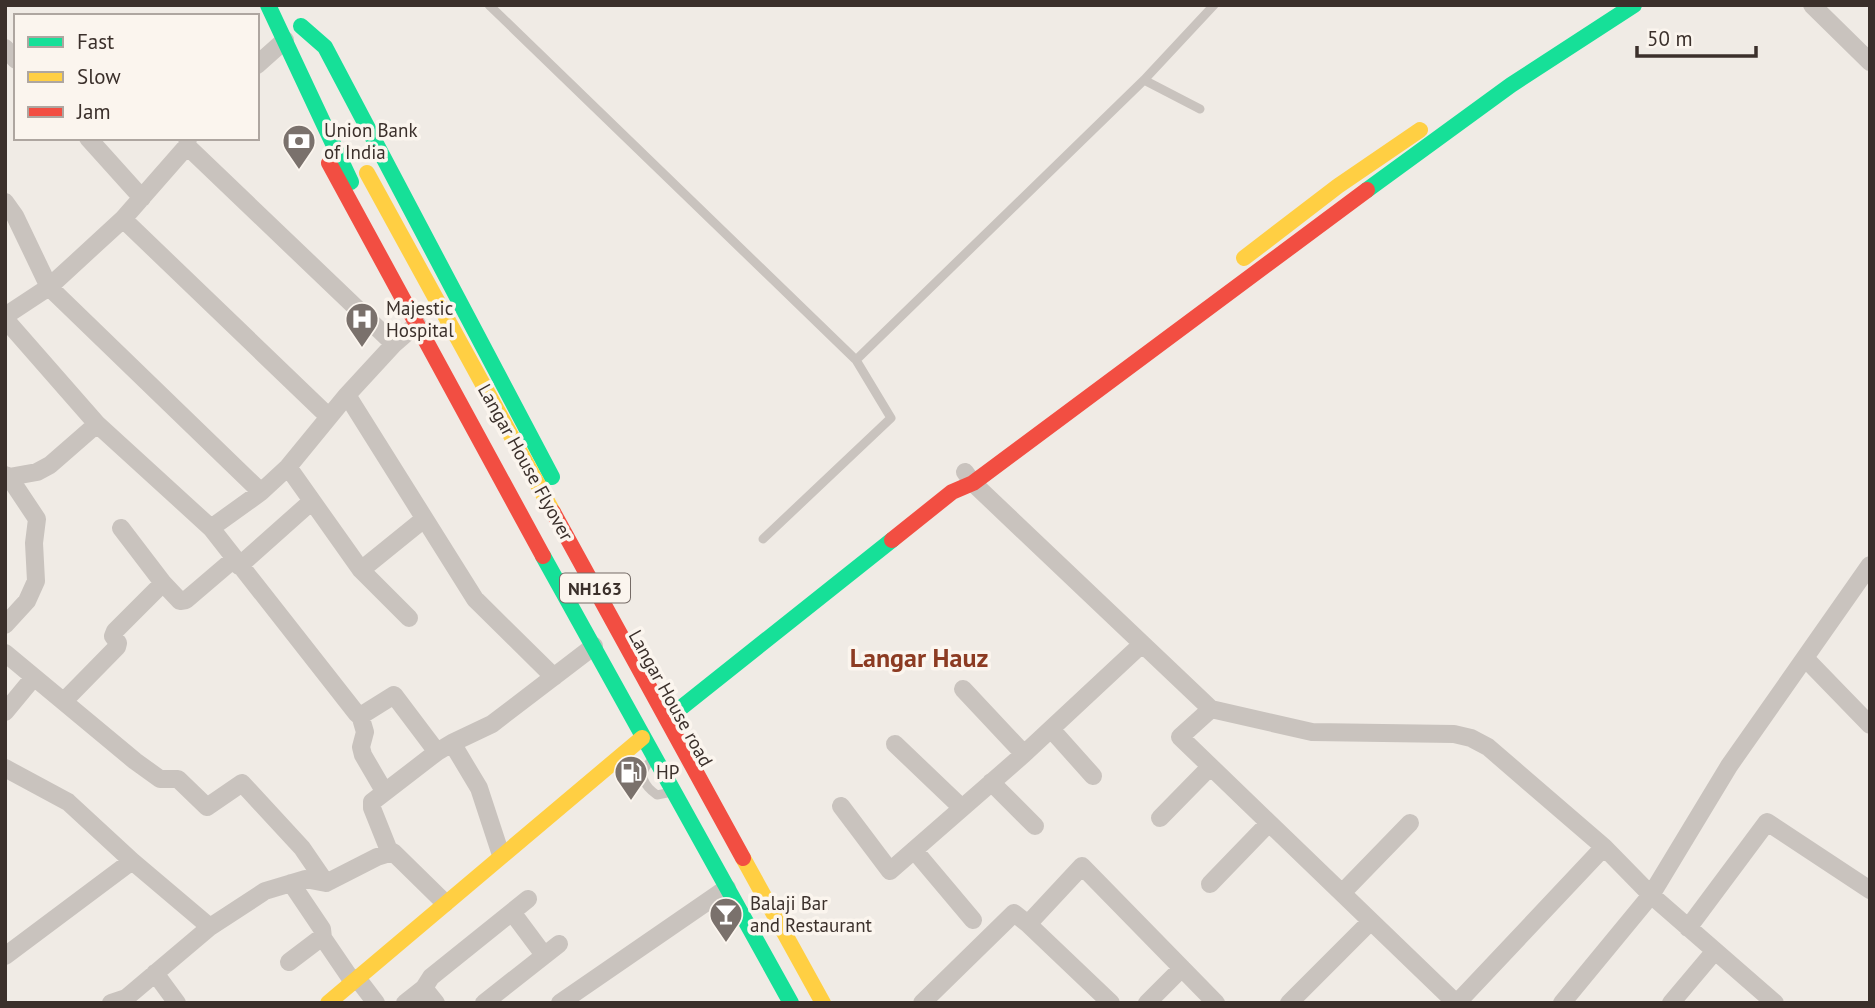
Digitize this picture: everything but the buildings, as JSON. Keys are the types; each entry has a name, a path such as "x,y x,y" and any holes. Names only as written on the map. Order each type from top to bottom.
{"main road":[{"name":"NH163","path":"268,5 285,40"},
{"path":"969,477 1511,85 1634,5"},
{"name":"Langar House road","path":"328,88 298,21 325,47 622,609 840,1003"},
{"path":"1233,267 1338,186 1580,21"},
{"name":"Langar House Flyover","path":"285,40 351,183 803,1003"},
{"path":"285,40 281,67 323,151 642,738 791,1003"},
{"name":"Langar House Flyover","path":"364,167 823,1003"},
{"path":"677,711 952,492 1107,364"},
{"path":"585,630 622,609"},
{"path":"328,1003 642,738"},
{"path":"718,871 753,847"}],"street":[{"path":"1812,5 1870,62"},
{"path":"259,63 285,40"},
{"path":"90,140 142,198"},
{"path":"384,791 363,755 361,747 365,732 360,715 211,528 97,424 5,318 49,287 123,219 188,142 394,344"},
{"path":"5,202 15,216 49,287 261,492"},
{"path":"123,219 329,417"},
{"path":"211,528 261,492 288,467 347,395 394,344 417,324"},
{"path":"347,395 475,599 554,677"},
{"path":"5,625 27,601 36,582 34,543 37,519 7,476 37,472 50,465 97,424"},
{"path":"288,467 361,570 409,618"},
{"path":"969,477 1211,709 1312,732 1454,734 1471,738 1488,747 1604,847 1651,895 1775,1003"},
{"path":"121,528 163,583 183,601 237,563 312,501"},
{"path":"361,570 424,519"},
{"path":"1562,1003 1651,895 1728,766 1870,565"},
{"path":"64,701 117,647 118,643 113,636 115,631 163,583"},
{"path":"842,806 890,871 1024,754 1142,644"},
{"path":"390,853 371,805 373,799 445,748 492,724 594,646"},
{"path":"5,653 135,761 160,779 178,779 207,807 242,783 302,848 326,883"},
{"path":"1805,658 1870,725"},
{"path":"5,712 34,677"},
{"path":"963,689 1024,754"},
{"path":"360,715 394,695 479,788 501,855"},
{"path":"1211,709 1180,737 1456,1003 1604,847"},
{"path":"1051,729 1093,776"},
{"path":"895,744 962,808"},
{"path":"1160,818 1210,766"},
{"path":"5,768 68,802 211,927"},
{"path":"992,782 1035,826"},
{"path":"1688,928 1767,821 1870,891"},
{"path":"1210,884 1269,823"},
{"path":"1342,893 1409,823"},
{"path":"914,850 973,920"},
{"path":"111,1003 125,998 211,927 265,891 305,879 326,883 377,857 393,852 445,903"},
{"path":"5,957 132,860"},
{"path":"1028,924 1082,866 1216,1003"},
{"path":"291,883 320,927 322,937 376,1003"},
{"path":"560,1003 727,888"},
{"path":"405,1003 424,988 431,976 528,899"},
{"path":"494,999 551,949 512,912"},
{"path":"922,1003 1013,914 1028,924 1111,1003"},
{"path":"1289,1003 1371,921"},
{"path":"289,962 322,937"},
{"path":"1671,1003 1714,952"},
{"path":"1147,1003 1182,968"},
{"path":"155,973 177,1003"},
{"path":"424,988 436,1003"}],"lane":[{"path":"489,5 856,360 891,418 763,539"},
{"path":"856,360 1144,80 1214,5"},
{"path":"1144,80 1200,109"}],"traffic: fast":[{"path":"268,5 351,182"},
{"path":"1367,190 1511,85 1634,5"},
{"path":"301,26 325,47 552,477"},
{"path":"677,711 892,540"},
{"path":"543,556 791,1003"}],"traffic: slow":[{"path":"1244,258 1338,186 1420,130"},
{"path":"367,173 553,512"},
{"path":"328,1003 642,738"},
{"path":"743,858 823,1003"}],"traffic: jam":[{"path":"329,163 543,556"},
{"path":"892,540 952,492 973,483 1367,190"},
{"path":"553,512 743,858"}],"place":[{"name":"Union Bank of India","path":"299,171"},
{"name":"Majestic Hospital","path":"362,349"},
{"name":"HP","path":"631,802"},
{"name":"Balaji Bar and Restaurant","path":"726,944"}],"district":[{"name":"Langar Hauz","path":"919,657"}]}
